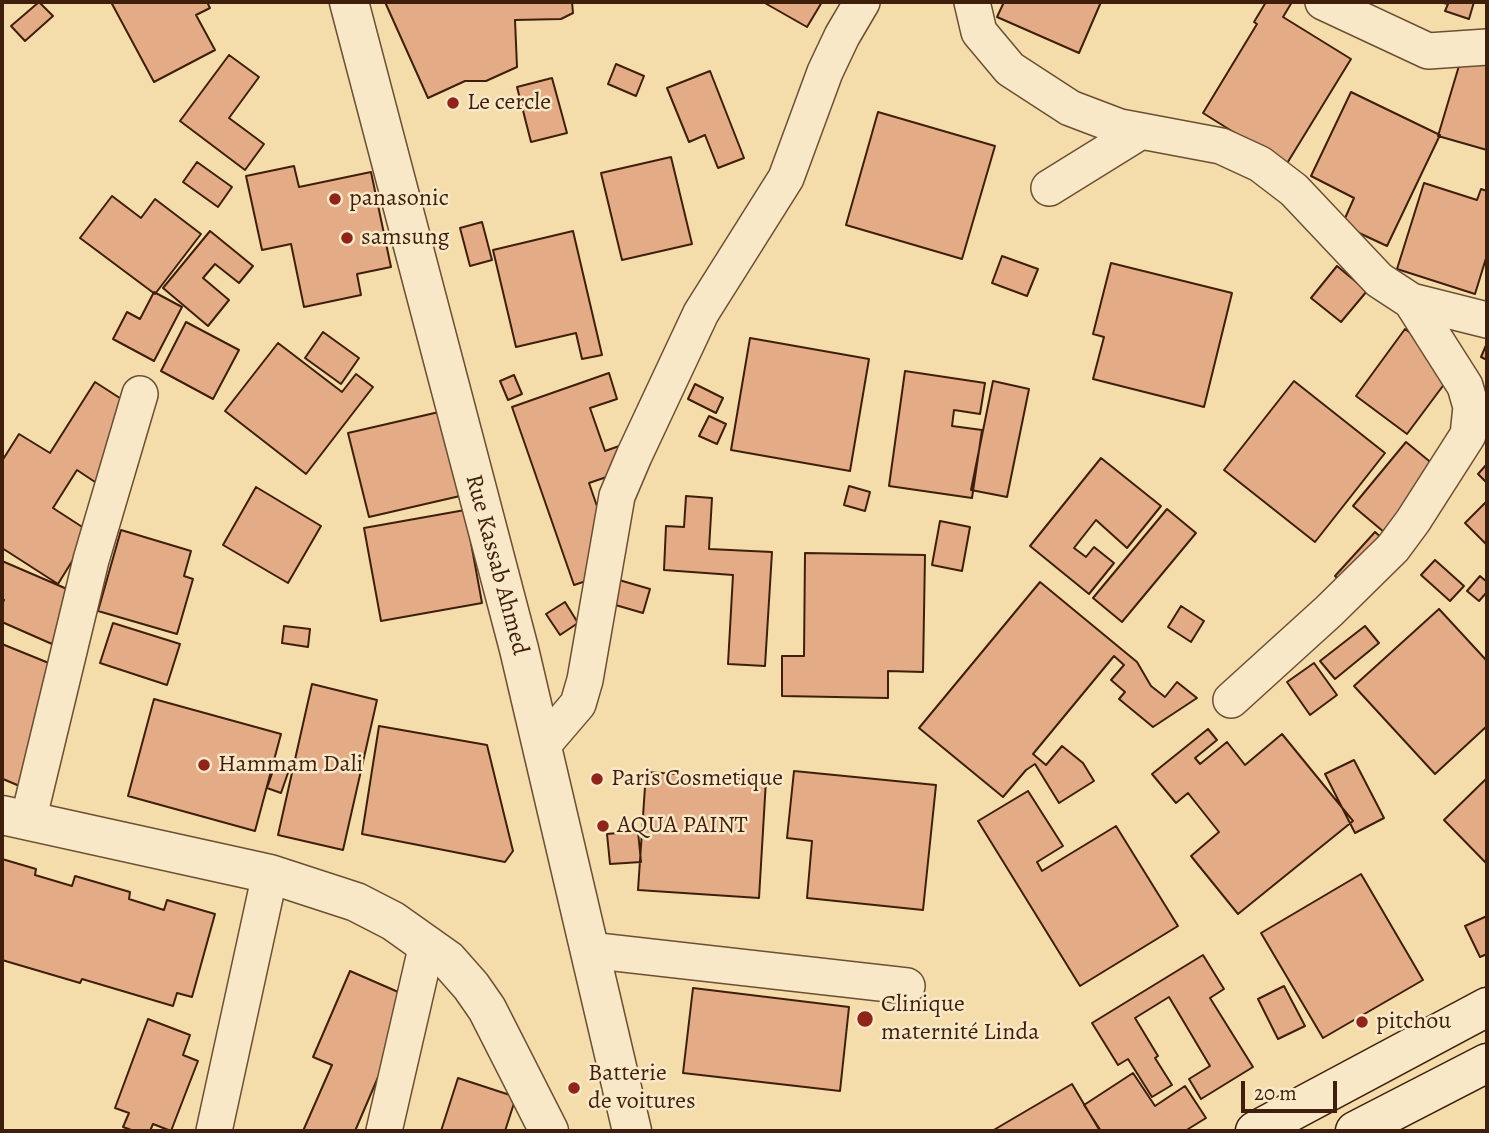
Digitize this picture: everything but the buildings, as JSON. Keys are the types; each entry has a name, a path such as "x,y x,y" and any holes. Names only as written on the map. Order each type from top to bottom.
{"street":[{"name":"Rue Kassab Ahmed","path":"349,2 519,649 632,1131"},
{"path":"542,746 578,704 617,496 701,313 786,178 825,72 862,2"},
{"path":"972,2 979,32 1010,69 1070,108 1120,127 1221,146 1260,164 1294,190 1378,281 1411,301 1487,320"},
{"path":"1323,2 1427,51 1487,47"},
{"path":"1049,188 1141,131"},
{"path":"1231,700 1329,611 1393,548 1468,435 1471,407 1465,386 1411,301"},
{"path":"140,394 15,818 270,874 356,902 393,921 448,960 471,986 487,1009 549,1131"},
{"path":"214,1131 270,874"},
{"path":"384,1131 427,944"},
{"path":"589,950 907,986"},
{"path":"1255,1131 1487,1007"},
{"path":"1355,1131 1487,1063"}],"place":[{"name":"Le cercle","path":"453,103"},
{"name":"panasonic","path":"335,199"},
{"name":"samsung","path":"347,238"},
{"name":"Hammam Dali","path":"204,765"},
{"name":"Paris Cosmetique","path":"597,779"},
{"name":"AQUA PAINT","path":"603,826"},
{"name":"Clinique maternité Linda","path":"865,1019"},
{"name":"pitchou","path":"1362,1022"},
{"name":"Batterie de voitures","path":"574,1088"}]}
